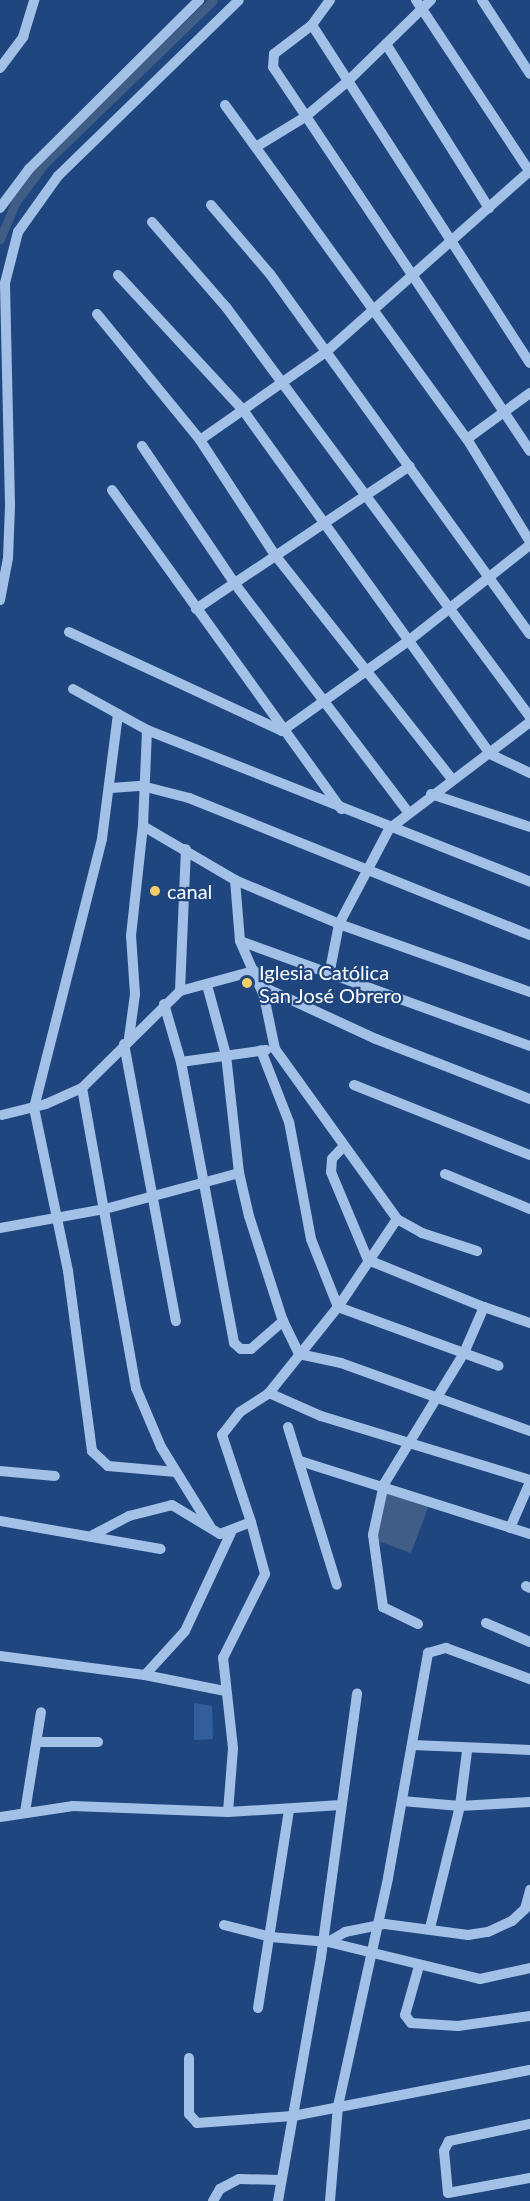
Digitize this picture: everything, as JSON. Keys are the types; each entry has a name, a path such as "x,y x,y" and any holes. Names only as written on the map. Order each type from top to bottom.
{"street":[{"path":"0,68 23,37 34,0"},
{"path":"0,208 29,169 199,0"},
{"path":"0,600 8,558 10,505 5,284 18,232 58,176 239,0"},
{"path":"330,0 312,25 272,60 305,117 530,451"},
{"path":"256,147 305,117 348,81 386,44 419,4 431,0"},
{"path":"482,0 530,74"},
{"path":"200,440 285,384 327,351 530,172 419,4"},
{"path":"312,25 449,243 530,363"},
{"path":"386,44 489,208"},
{"path":"225,105 467,439 530,544 407,642 365,669 282,731"},
{"path":"210,205 270,274 530,634"},
{"path":"152,222 285,384 530,717"},
{"path":"118,275 243,410 322,524 490,754 530,773"},
{"path":"97,314 200,440 275,555 451,778"},
{"path":"467,439 530,393"},
{"path":"142,446 235,584 407,811"},
{"path":"196,609 410,466"},
{"path":"112,490 282,731 342,810"},
{"path":"69,632 282,731"},
{"path":"73,689 147,730 389,829 530,882"},
{"path":"118,714 111,788 34,1108 54,1217 71,1287 92,1451 108,1466 176,1472"},
{"path":"330,970 339,924 363,872 389,829 407,811 451,778 490,754 530,722"},
{"path":"147,730 142,786 143,826 131,936 135,994 126,1041 176,1322"},
{"path":"111,788 142,786 189,798 363,872 530,935"},
{"path":"431,794 530,827"},
{"path":"143,826 186,849 235,880 339,924 530,992"},
{"path":"180,991 186,849"},
{"path":"235,880 240,941 259,985 275,1048 343,1147 397,1218 422,1233 477,1251"},
{"path":"240,941 330,970 530,1047"},
{"path":"2,1115 34,1108 82,1088 126,1041 180,991 254,971"},
{"path":"207,985 226,1055 239,1173 283,1321 299,1354"},
{"path":"259,985 376,1040 530,1100"},
{"path":"164,1004 181,1062 201,1180 234,1343 241,1349 251,1349 283,1321"},
{"path":"181,1062 275,1048"},
{"path":"261,1050 289,1122 311,1239 338,1307 499,1366"},
{"path":"354,1085 530,1155"},
{"path":"82,1088 136,1388 176,1472 213,1532"},
{"path":"343,1147 332,1159 331,1172 368,1260 530,1323"},
{"path":"0,1228 105,1209 201,1180 239,1173"},
{"path":"444,1174 530,1209"},
{"path":"228,1812 233,1748 225,1691 224,1658 265,1574 251,1522 222,1435 240,1412 268,1394 338,1307 397,1218"},
{"path":"418,1624 386,1610 380,1601 373,1534 384,1484 408,1441 464,1353 484,1307"},
{"path":"299,1354 324,1358 438,1396 530,1431"},
{"path":"268,1394 321,1416 408,1441 530,1481 510,1527"},
{"path":"288,1426 337,1585"},
{"path":"300,1461 384,1484 530,1534"},
{"path":"0,1471 55,1476"},
{"path":"93,1535 121,1518 172,1505 213,1532 231,1533 251,1522"},
{"path":"0,1521 93,1535 161,1549"},
{"path":"145,1675 184,1631 231,1533"},
{"path":"486,1623 530,1642"},
{"path":"330,2201 338,2106 402,1800 423,1670 433,1648 446,1648 530,1679"},
{"path":"0,1656 145,1675 225,1691"},
{"path":"278,2201 325,1942 341,1805 351,1759 357,1693"},
{"path":"25,1812 26,1782 37,1742 41,1712"},
{"path":"37,1742 98,1742"},
{"path":"412,1745 467,1751 530,1750"},
{"path":"430,1928 460,1806 467,1751"},
{"path":"402,1800 460,1806 530,1802"},
{"path":"0,1817 73,1806 228,1812 289,1811 341,1805"},
{"path":"258,2008 271,1937 289,1811"},
{"path":"325,1942 345,1932 376,1926 430,1928 468,1935 488,1932 512,1921 527,1908 530,1890"},
{"path":"224,1925 271,1937 325,1942 480,1979 530,1968"},
{"path":"419,1966 405,2015 411,2023 458,2026 530,2016"},
{"path":"189,2058 189,2114 193,2122 293,2116 530,2070"},
{"path":"530,2124 449,2141 444,2151 448,2193 530,2178"},
{"path":"213,2201 220,2189 239,2180 280,2180"}],"shaded area":[{"path":"385,1492 429,1505 411,1553 370,1538"},
{"path":"194,1703 212,1706 213,1739 194,1740"}],"waterway":[{"path":"0,239 15,203 44,164 213,0"}],"place":[{"name":"canal","path":"155,891"},
{"name":"Iglesia Católica San José Obrero","path":"247,983"}]}
